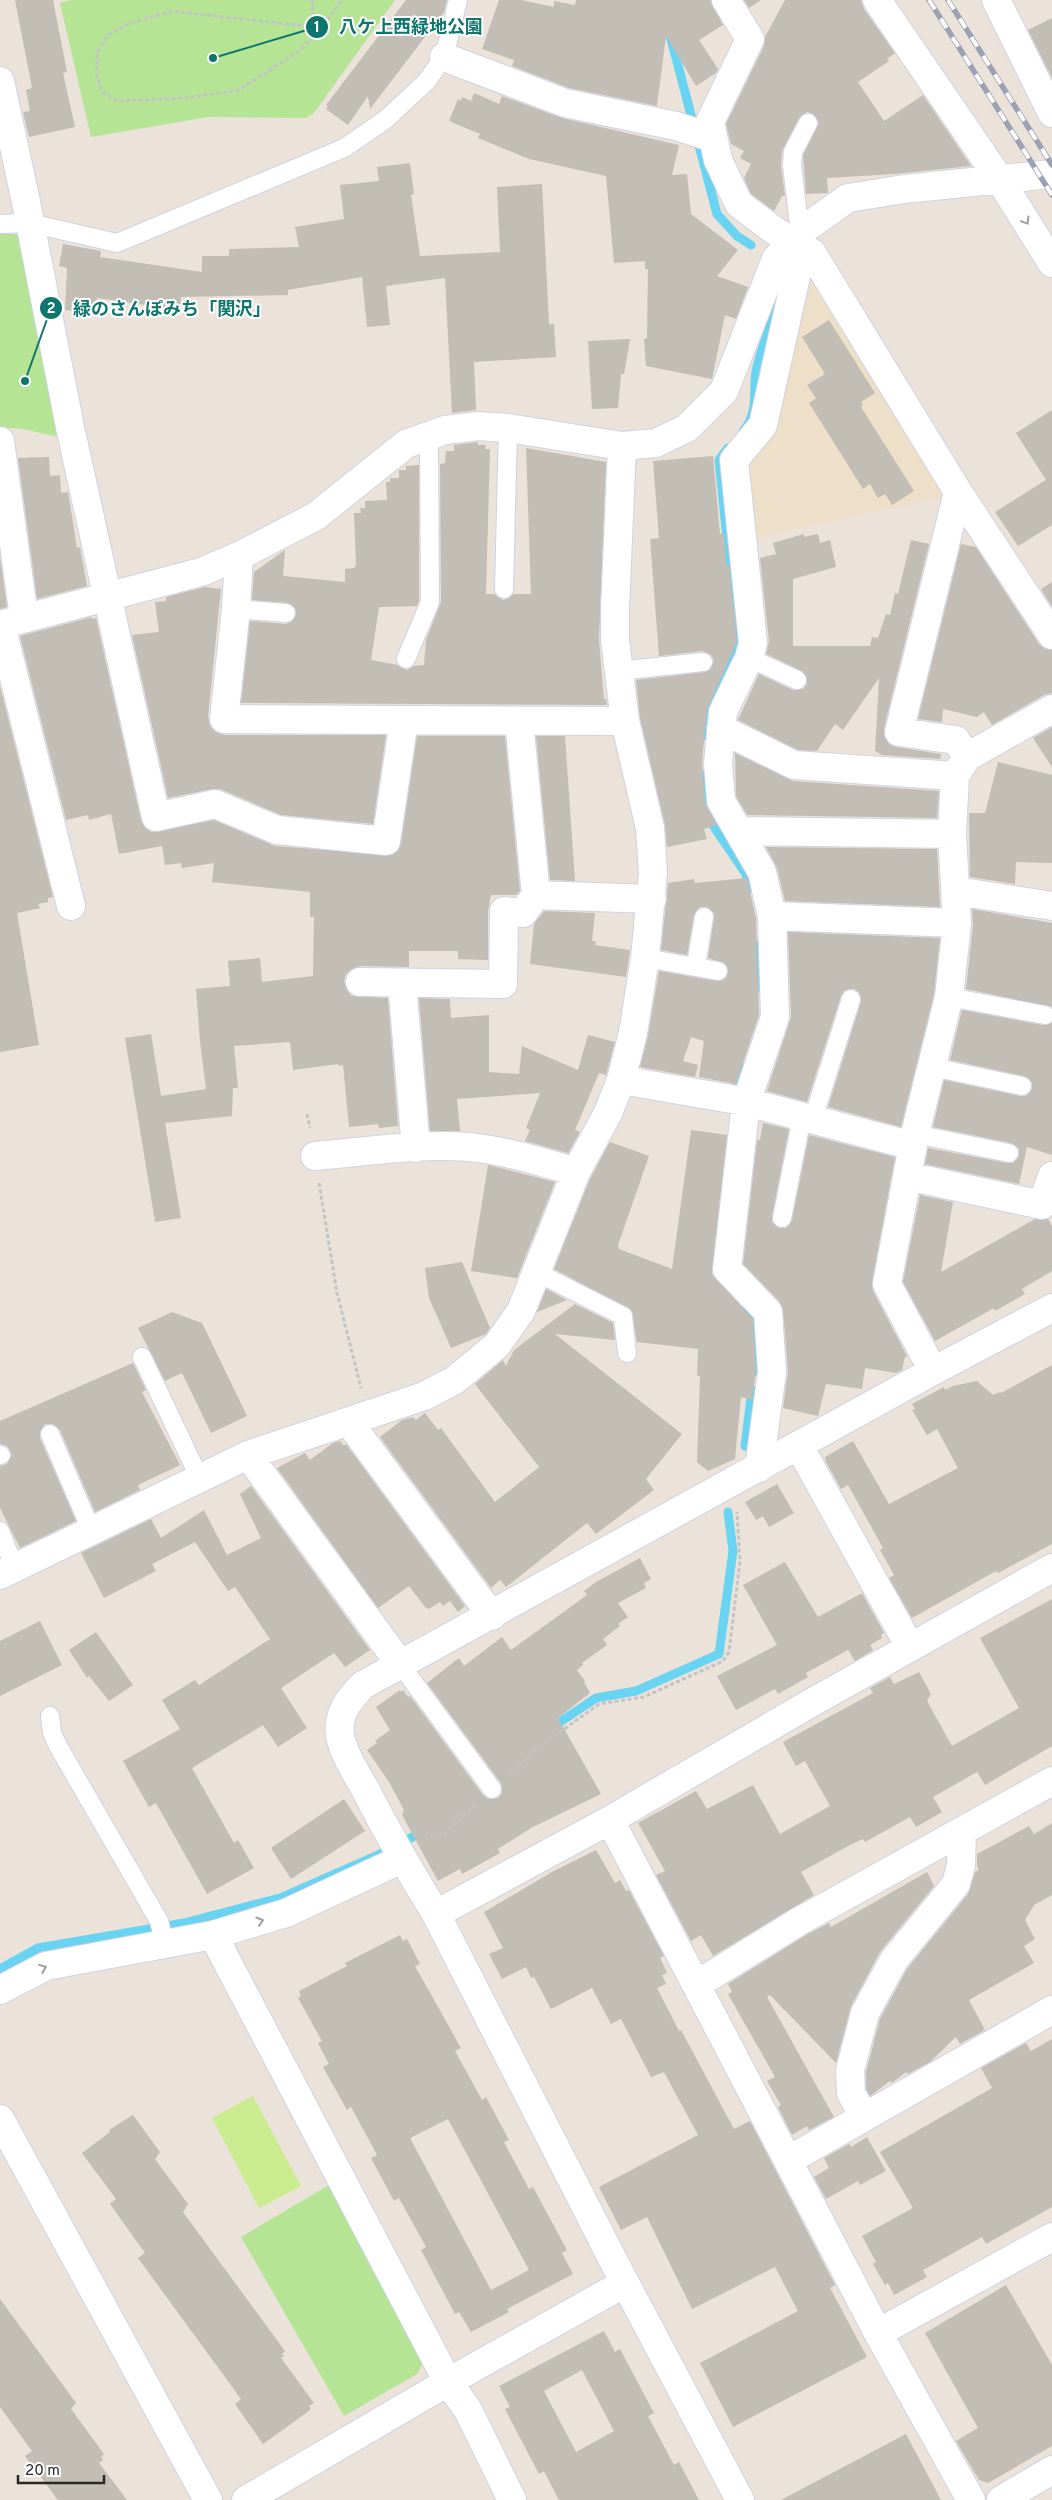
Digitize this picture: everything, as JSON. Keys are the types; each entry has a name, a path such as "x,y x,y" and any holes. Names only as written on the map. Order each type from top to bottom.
{"street":[{"path":"726,0 750,40 710,122 710,137 738,204 796,237 812,253 958,492 1052,635"},
{"path":"877,0 1000,180 1052,263"},
{"path":"996,0 1052,113"},
{"path":"444,57 565,104 676,126 710,137"},
{"path":"0,82 6,139 30,223 106,597 156,817 215,804 276,830 386,841 404,720"},
{"path":"8,623 201,572 239,556 316,516 406,444 453,429 478,426 508,428 622,446 656,443 688,428 724,391 776,259 796,237 848,198 904,189 1052,174"},
{"path":"759,1468 772,1372 768,1312 727,1269 739,1101 775,1017 772,916 762,872 721,801 718,764 723,712 749,658 753,643 734,460 762,425 797,272 796,237"},
{"path":"0,440 8,623 71,906"},
{"path":"7,1571 248,1455 424,1396 455,1380 497,1345 521,1311 538,1273 576,1172 608,1113 621,1080 633,1034 652,899 650,828 625,721 618,671 614,609 622,446"},
{"path":"933,1371 887,1284 914,1140 949,997 956,923 952,834 961,767 956,740 899,732 958,492"},
{"path":"239,556 236,609 224,719 625,721"},
{"path":"721,729 794,765 961,767 1052,709"},
{"path":"360,982 503,984 504,911 524,913 536,895 519,721"},
{"path":"739,832 952,834"},
{"path":"956,891 1052,906"},
{"path":"536,895 652,899"},
{"path":"772,916 956,923"},
{"path":"402,983 416,1148"},
{"path":"621,1080 739,1101 808,1118 914,1140"},
{"path":"315,1156 416,1148 468,1147 535,1160 576,1172"},
{"path":"908,1176 1042,1205 1052,1176"},
{"path":"740,2500 625,2283 436,1914 397,1850 345,1751 340,1735 340,1717 349,1698 363,1685 492,1616 655,1524 1051,1307"},
{"path":"359,1418 492,1616"},
{"path":"799,1446 910,1647"},
{"path":"248,1455 400,1664"},
{"path":"436,1914 610,1820 910,1647 1052,1568"},
{"path":"696,1985 798,1922 1052,1781"},
{"path":"610,1820 878,2333 971,2500"},
{"path":"864,2117 851,2093 850,2070 865,2013 894,1960 956,1884 961,1864 962,1832"},
{"path":"0,1990 46,1966 162,1933 213,1935 286,1913 397,1850"},
{"path":"213,1935 448,2382 468,2410 512,2500"},
{"path":"789,2160 1052,2010"},
{"path":"0,2120 208,2500"},
{"path":"878,2333 1052,2237"},
{"path":"246,2500 448,2382 625,2283"},
{"path":"1000,2500 1052,2470"}],"lane":[{"path":"0,224 30,223 117,243 344,148 385,120 426,82 444,57 458,0"},
{"path":"796,237 793,152 808,123"},
{"path":"504,589 508,428"},
{"path":"406,659 430,602 429,436"},
{"path":"236,609 286,613"},
{"path":"749,658 797,680"},
{"path":"618,671 703,662"},
{"path":"696,965 704,917"},
{"path":"645,958 696,965 718,971"},
{"path":"949,997 1045,1015"},
{"path":"782,1218 808,1118 851,1000"},
{"path":"932,1067 1022,1086"},
{"path":"914,1140 1009,1153"},
{"path":"538,1273 622,1316 627,1353"},
{"path":"142,1358 199,1477"},
{"path":"50,1434 91,1530"},
{"path":"0,1531 7,1571"},
{"path":"400,1664 488,1783"},
{"path":"50,1716 52,1733 58,1746 162,1933"}],"path":[{"path":"312,0 313,27"},
{"path":"321,28 173,11 128,24 108,34 97,53 97,76 102,92 118,101 185,98 239,90 298,52 321,28 342,0"},
{"path":"307,1114 359,1418"},
{"path":"397,1850 445,1833 488,1783 599,1704 644,1697 723,1661 729,1652 740,1561 736,1507"}],"shaded area":[{"path":"805,279 812,279 947,496 756,538 743,465"}],"green space":[{"path":"71,0 395,0 314,113 306,118 208,117 91,137 60,3"},
{"path":"0,234 19,234 63,438 23,429 0,427"},
{"path":"253,2096 301,2186 259,2208 212,2118"},
{"path":"329,2185 423,2363 417,2374 344,2416 241,2237"}],"building":[{"path":"15,0 53,0 67,72 63,73 75,127 29,137 23,112 30,111 26,90 32,88"},
{"path":"406,0 447,0 444,12 370,109 368,96 348,125 326,109 328,106 326,105"},
{"path":"499,0 521,0 554,7 554,1 575,5 576,0 710,0 723,25 699,40 718,69 716,73 696,86 666,36 657,106 569,88 512,66 514,60 482,49"},
{"path":"744,0 761,0 749,8"},
{"path":"785,0 861,0 864,9 895,53 887,59 889,61 858,82 884,121 923,95 971,166 894,174 827,178 828,193 806,194 803,155 819,123 813,114 807,112 799,118 782,151 781,166 785,196 782,196 774,211 751,194 744,178 751,164 740,158 744,151 731,144 726,124 764,46 765,37"},
{"path":"1052,18 1052,78 1028,30"},
{"path":"474,93 499,104 502,96 562,118 679,145 672,175 687,174 691,214 738,250 717,276 748,287 736,319 725,315 712,379 646,366 644,339 647,338 648,269 645,269 645,261 614,263 606,176 529,159 478,138 480,134 449,121 458,99 461,101 462,97 471,101"},
{"path":"410,163 414,194 411,195 420,256 500,252 497,187 542,184 549,324 554,324 556,357 474,362 476,410 452,413 445,278 386,286 390,325 367,327 362,277 288,290 288,295 181,297 180,310 97,298 96,312 65,310 67,268 59,266 63,244 101,251 100,257 202,272 202,256 229,256 229,249 299,247 295,227 344,219 340,185 379,181 377,167"},
{"path":"829,320 875,393 861,402 863,405 861,407 914,491 892,505 885,494 878,498 870,484 863,489 809,403 816,398 807,385 825,374 802,337"},
{"path":"630,339 624,374 621,374 618,408 592,409 588,341"},
{"path":"1052,410 1052,525 1018,546 995,512 1046,480 1016,433"},
{"path":"478,442 478,445 486,445 485,449 490,449 486,594 494,594 503,600 513,594 531,594 526,448 606,462 599,640 604,700 606,698 607,705 241,703 250,621 286,624 291,622 296,614 295,608 287,603 252,600 254,572 285,550 283,576 345,582 345,569 354,568 356,565 354,513 361,513 360,508 365,508 365,501 387,500 386,482 390,482 390,478 399,478 399,470 406,470 406,466 419,465 419,600 417,606 379,607 371,660 398,665 407,670 414,666 424,665 426,640 441,602 440,464 445,463 446,451 454,451 454,445"},
{"path":"713,456 720,534 724,533 726,565 729,564 737,642 707,710 702,762 705,802 717,825 704,829 707,839 667,847 665,825 640,718 636,680 705,672 710,670 714,661 711,655 702,651 659,656 650,539 659,538 653,461"},
{"path":"49,457 50,476 60,475 61,493 68,492 77,548 80,547 87,586 37,599 18,458"},
{"path":"804,534 804,537 818,534 820,543 830,540 836,567 793,579 793,646 870,646 872,637 878,638 886,614 890,615 895,593 898,594 911,540 929,544 884,728 884,736 889,744 896,747 941,754 940,759 882,755 875,751 879,678 843,730 835,724 817,751 798,750 738,720 759,674 793,690 803,689 807,684 807,679 802,671 766,654 769,641 760,558 776,554 773,543"},
{"path":"961,544 976,547 1039,644 1045,649 1052,650 1052,693 1044,695 992,725 984,712 977,717 943,709 942,722 918,719"},
{"path":"0,557 7,607 0,609"},
{"path":"1052,582 1052,607 1041,589"},
{"path":"205,587 221,589 208,717 210,726 216,732 224,735 386,735 373,824 281,815 220,789 168,798 132,635 159,632 155,602 166,601 166,597"},
{"path":"92,617 92,619 96,618 141,820 145,828 152,832 214,820 275,846 392,855 398,851 401,843 417,736 505,736 520,891 516,895 491,895 488,911 488,960 458,959 458,951 409,951 409,967 360,966 346,974 344,981 347,990 352,996 388,998 398,1126 379,1128 378,1124 349,1127 343,1065 293,1070 290,1042 234,1046 238,1088 233,1088 232,1116 165,1123 181,1218 155,1222 125,1038 151,1034 161,1096 206,1089 196,989 230,986 228,961 260,958 262,982 313,976 314,917 310,917 310,892 212,882 214,863 182,868 181,863 165,865 162,846 119,854 111,814 89,820 88,815 66,820 20,636"},
{"path":"0,686 53,897 48,898 48,902 38,904 40,908 17,913 39,1045 0,1052"},
{"path":"1052,727 1052,767 1033,738"},
{"path":"536,736 565,736 575,881 550,880"},
{"path":"735,753 793,781 939,791 937,818 747,815 736,796"},
{"path":"998,762 1052,775 1052,863 1016,862 1015,884 970,877 969,813 985,813"},
{"path":"766,847 937,849 940,907 785,901 777,868"},
{"path":"747,878 756,918 759,1015 736,1084 699,1077 704,1041 691,1037 683,1061 698,1065 695,1077 640,1067 648,1036 659,971 717,981 726,978 728,972 724,963 708,958 714,913 706,907 700,907 694,915 687,955 661,950 668,883 694,879 695,883"},
{"path":"972,909 1052,923 1052,1007 966,989 973,925"},
{"path":"544,911 595,913 592,941 596,941 595,945 630,950 626,977 530,964 534,924"},
{"path":"788,932 940,938 934,994 901,1127 828,1107 861,1002 859,992 854,989 844,991 841,996 807,1102 767,1091 791,1017"},
{"path":"419,998 450,999 451,1018 489,1015 489,1072 519,1074 522,1046 578,1070 588,1035 615,1042 606,1075 599,1073 575,1130 580,1132 568,1153 525,1141 530,1130 526,1128 540,1093 457,1099 460,1131 430,1131"},
{"path":"962,1010 1043,1025 1052,1023 1052,1155 1027,1147 1019,1184 925,1164 928,1148 1007,1163 1013,1163 1019,1156 1019,1149 1011,1143 933,1127 944,1080 1020,1096 1026,1096 1032,1089 1032,1082 1024,1076 950,1060"},
{"path":"763,1123 789,1129 772,1216 772,1222 779,1228 786,1228 792,1220 809,1135 895,1157 872,1282 873,1291 907,1356 905,1357 902,1370 896,1373 865,1368 862,1389 826,1384 818,1416 783,1408 788,1371 783,1310 779,1301 743,1264 757,1140 760,1140"},
{"path":"691,1130 727,1135 712,1274 753,1319 756,1371 752,1400 741,1397 735,1459 708,1471 697,1462 700,1376 697,1376 698,1349 637,1342 631,1310 554,1269 590,1179 610,1142 649,1156 618,1245 619,1249 672,1269"},
{"path":"488,1165 555,1182 517,1278 471,1271"},
{"path":"920,1195 953,1202 941,1272 1035,1219 1048,1219 1052,1226 1052,1271 1022,1289 1025,1294 995,1311 994,1308 935,1341 903,1282"},
{"path":"462,1262 490,1328 486,1334 451,1348 429,1298 425,1268"},
{"path":"546,1289 567,1300 537,1312"},
{"path":"575,1304 613,1323 615,1340 555,1334 682,1434 646,1479 654,1490 596,1534 587,1523 506,1587 500,1580 491,1588 380,1437 402,1420 413,1417 416,1420 425,1413 438,1430 441,1428 495,1502 539,1467 475,1384 503,1360 506,1366 514,1350"},
{"path":"172,1312 202,1323 247,1416 211,1433 182,1373 165,1381 138,1328"},
{"path":"133,1363 146,1390 142,1392 180,1465 138,1485 140,1490 95,1512 60,1430 52,1424 45,1424 40,1432 40,1438 76,1521 20,1548 0,1508 0,1466 7,1464 12,1455 7,1446 0,1444 0,1421"},
{"path":"1052,1365 1052,1544 998,1573 996,1571 912,1618 889,1578 894,1575 880,1550 883,1548 848,1485 841,1489 825,1457 853,1441 889,1504 958,1468 937,1429 927,1435 912,1410 915,1409 912,1404 944,1387 945,1390 953,1386 977,1381 993,1395 1001,1393"},
{"path":"340,1441 344,1446 346,1444 465,1606 458,1612 450,1601 443,1606 440,1602 429,1609 426,1608 409,1586 378,1608 277,1468 305,1453 310,1460 333,1443"},
{"path":"777,1484 794,1513 769,1527 763,1516 756,1520 745,1502"},
{"path":"251,1486 370,1650 345,1667 334,1653 281,1688 307,1728 278,1747 263,1725 192,1768 234,1843 238,1840 254,1868 207,1894 156,1803 149,1807 123,1761 180,1729 162,1700 195,1680 199,1685 270,1639 235,1587 228,1591 195,1542 152,1564 156,1571 104,1598 81,1553 151,1519 161,1538 204,1510 227,1555 261,1538 240,1494"},
{"path":"640,1558 651,1579 644,1583 646,1588 618,1603 628,1617 603,1639 607,1645 582,1663 583,1665 577,1670 585,1681 590,1693 558,1718 601,1794 531,1828 498,1849 500,1853 462,1874 460,1869 438,1881 402,1815 404,1810 389,1782 367,1750 377,1743 375,1741 390,1730 376,1707 400,1690 401,1692 403,1690 408,1697 410,1696 483,1795 488,1799 498,1798 502,1793 501,1783 427,1683 459,1658 464,1666 502,1637 511,1650 587,1595 584,1591 596,1582"},
{"path":"785,1562 818,1617 862,1593 884,1633 881,1635 882,1638 870,1645 873,1650 855,1661 848,1650 806,1673 808,1677 778,1694 775,1689 736,1710 717,1676 777,1645 743,1585"},
{"path":"1052,1599 1052,1746 985,1785 977,1772 933,1797 942,1812 916,1827 910,1817 865,1842 863,1839 850,1845 801,1872 814,1895 713,1956 701,1935 691,1941 656,1875 665,1871 638,1823 696,1791 707,1809 753,1785 780,1834 830,1806 805,1761 796,1766 783,1742 873,1693 870,1688 890,1677 894,1684 919,1672 931,1694 927,1701 952,1746 1019,1708 980,1638"},
{"path":"40,1621 62,1665 0,1696 0,1641"},
{"path":"96,1632 133,1685 109,1701 89,1676 87,1678 69,1650"},
{"path":"344,1799 365,1831 291,1879 271,1848"},
{"path":"1052,1823 1052,1895 1034,1905 1025,1920 1035,1939 1024,1946 1034,1963 969,2000 985,2030 960,2044 956,2037 930,2062 908,2074 906,2072 892,2083 890,2081 870,2096 866,2089 866,2072 880,2019 907,1969 968,1894 975,1872 979,1870 977,1854 1029,1826 1034,1834"},
{"path":"596,1850 615,1883 620,1880 626,1891 629,1890 664,1956 660,1958 667,1973 662,1975 666,1984 657,1988 679,2031 681,2030 734,2129 750,2121 835,2285 830,2288 867,2357 733,2427 700,2363 798,2311 775,2267 692,2309 647,2217 621,2230 599,2187 698,2135 664,2072 651,2077 621,2019 611,2024 592,1988 551,2009 534,1977 531,1978 526,1967 502,1979 489,1954 503,1948 484,1912 552,1872"},
{"path":"927,1872 934,1886 880,1952 851,2006 836,2063 770,1995 767,1997 834,2117 809,2130 807,2126 792,2135 778,2107 781,2105 767,2081 775,2077 728,1994 732,1992 728,1984 806,1935 829,1923 831,1927"},
{"path":"400,1935 403,1941 407,1939 420,1964 415,1966 461,2048 455,2051 482,2100 486,2097 509,2140 504,2142 529,2189 533,2187 567,2250 562,2253 573,2274 507,2309 509,2312 471,2332 459,2312 455,2314 421,2250 426,2247 399,2198 394,2201 371,2158 377,2155 351,2107 347,2110 323,2067 329,2064 318,2043 322,2041 298,1998 301,1996 299,1991 347,1966 345,1963","holes":["448,2119 529,2270 491,2290 410,2138"]},
{"path":"1052,2039 1052,2207 986,2244 982,2237 923,2270 927,2277 894,2295 888,2283 885,2285 873,2264 876,2262 862,2236 913,2208 880,2152 992,2088 981,2068 1026,2043 1031,2051"},
{"path":"133,2115 160,2152 155,2159 188,2204 183,2212 285,2351 282,2354 284,2356 281,2358 314,2403 309,2406 311,2408 309,2411 263,2444 235,2404 241,2399 138,2258 145,2253 110,2204 116,2199 82,2153 110,2132 109,2130"},
{"path":"867,2137 886,2171 860,2185 858,2181 826,2199 814,2177 829,2168 824,2158 849,2144 851,2147"},
{"path":"1006,2285 1052,2365 1052,2446 988,2483 979,2480 956,2441 978,2428 925,2333"},
{"path":"0,2299 76,2403 71,2409 104,2454 101,2457 103,2460 99,2463 127,2500 58,2500 25,2456 32,2451 0,2407"},
{"path":"604,2331 615,2352 620,2349 654,2413 648,2416 674,2465 679,2462 699,2500 559,2500 544,2471 539,2474 505,2409 510,2407 499,2386","holes":["582,2370 614,2431 576,2452 544,2391"]},
{"path":"906,2434 941,2500 781,2500"}],"waterway":[{"path":"670,35 717,214 737,236 751,245"},
{"path":"743,431 748,424 753,409 756,371 776,305 779,283"},
{"path":"703,736 709,713 738,647 719,460 728,448"},
{"path":"701,774 714,827 746,874 748,890"},
{"path":"756,945 761,989"},
{"path":"735,1096 744,1068"},
{"path":"745,1303 756,1336 754,1372"},
{"path":"745,1446 752,1390"},
{"path":"551,1728 596,1698 636,1691 719,1654 733,1551 728,1512"},
{"path":"0,1969 38,1948 184,1923 280,1898 378,1855 424,1831"}],"railway":[{"path":"929,0 1052,195"},
{"path":"948,0 1052,165"}],"place":[{"name":"八ケ上西緑地公園","path":"213,58"},
{"name":"緑のさんぽみち「関沢」","path":"25,381"}]}
